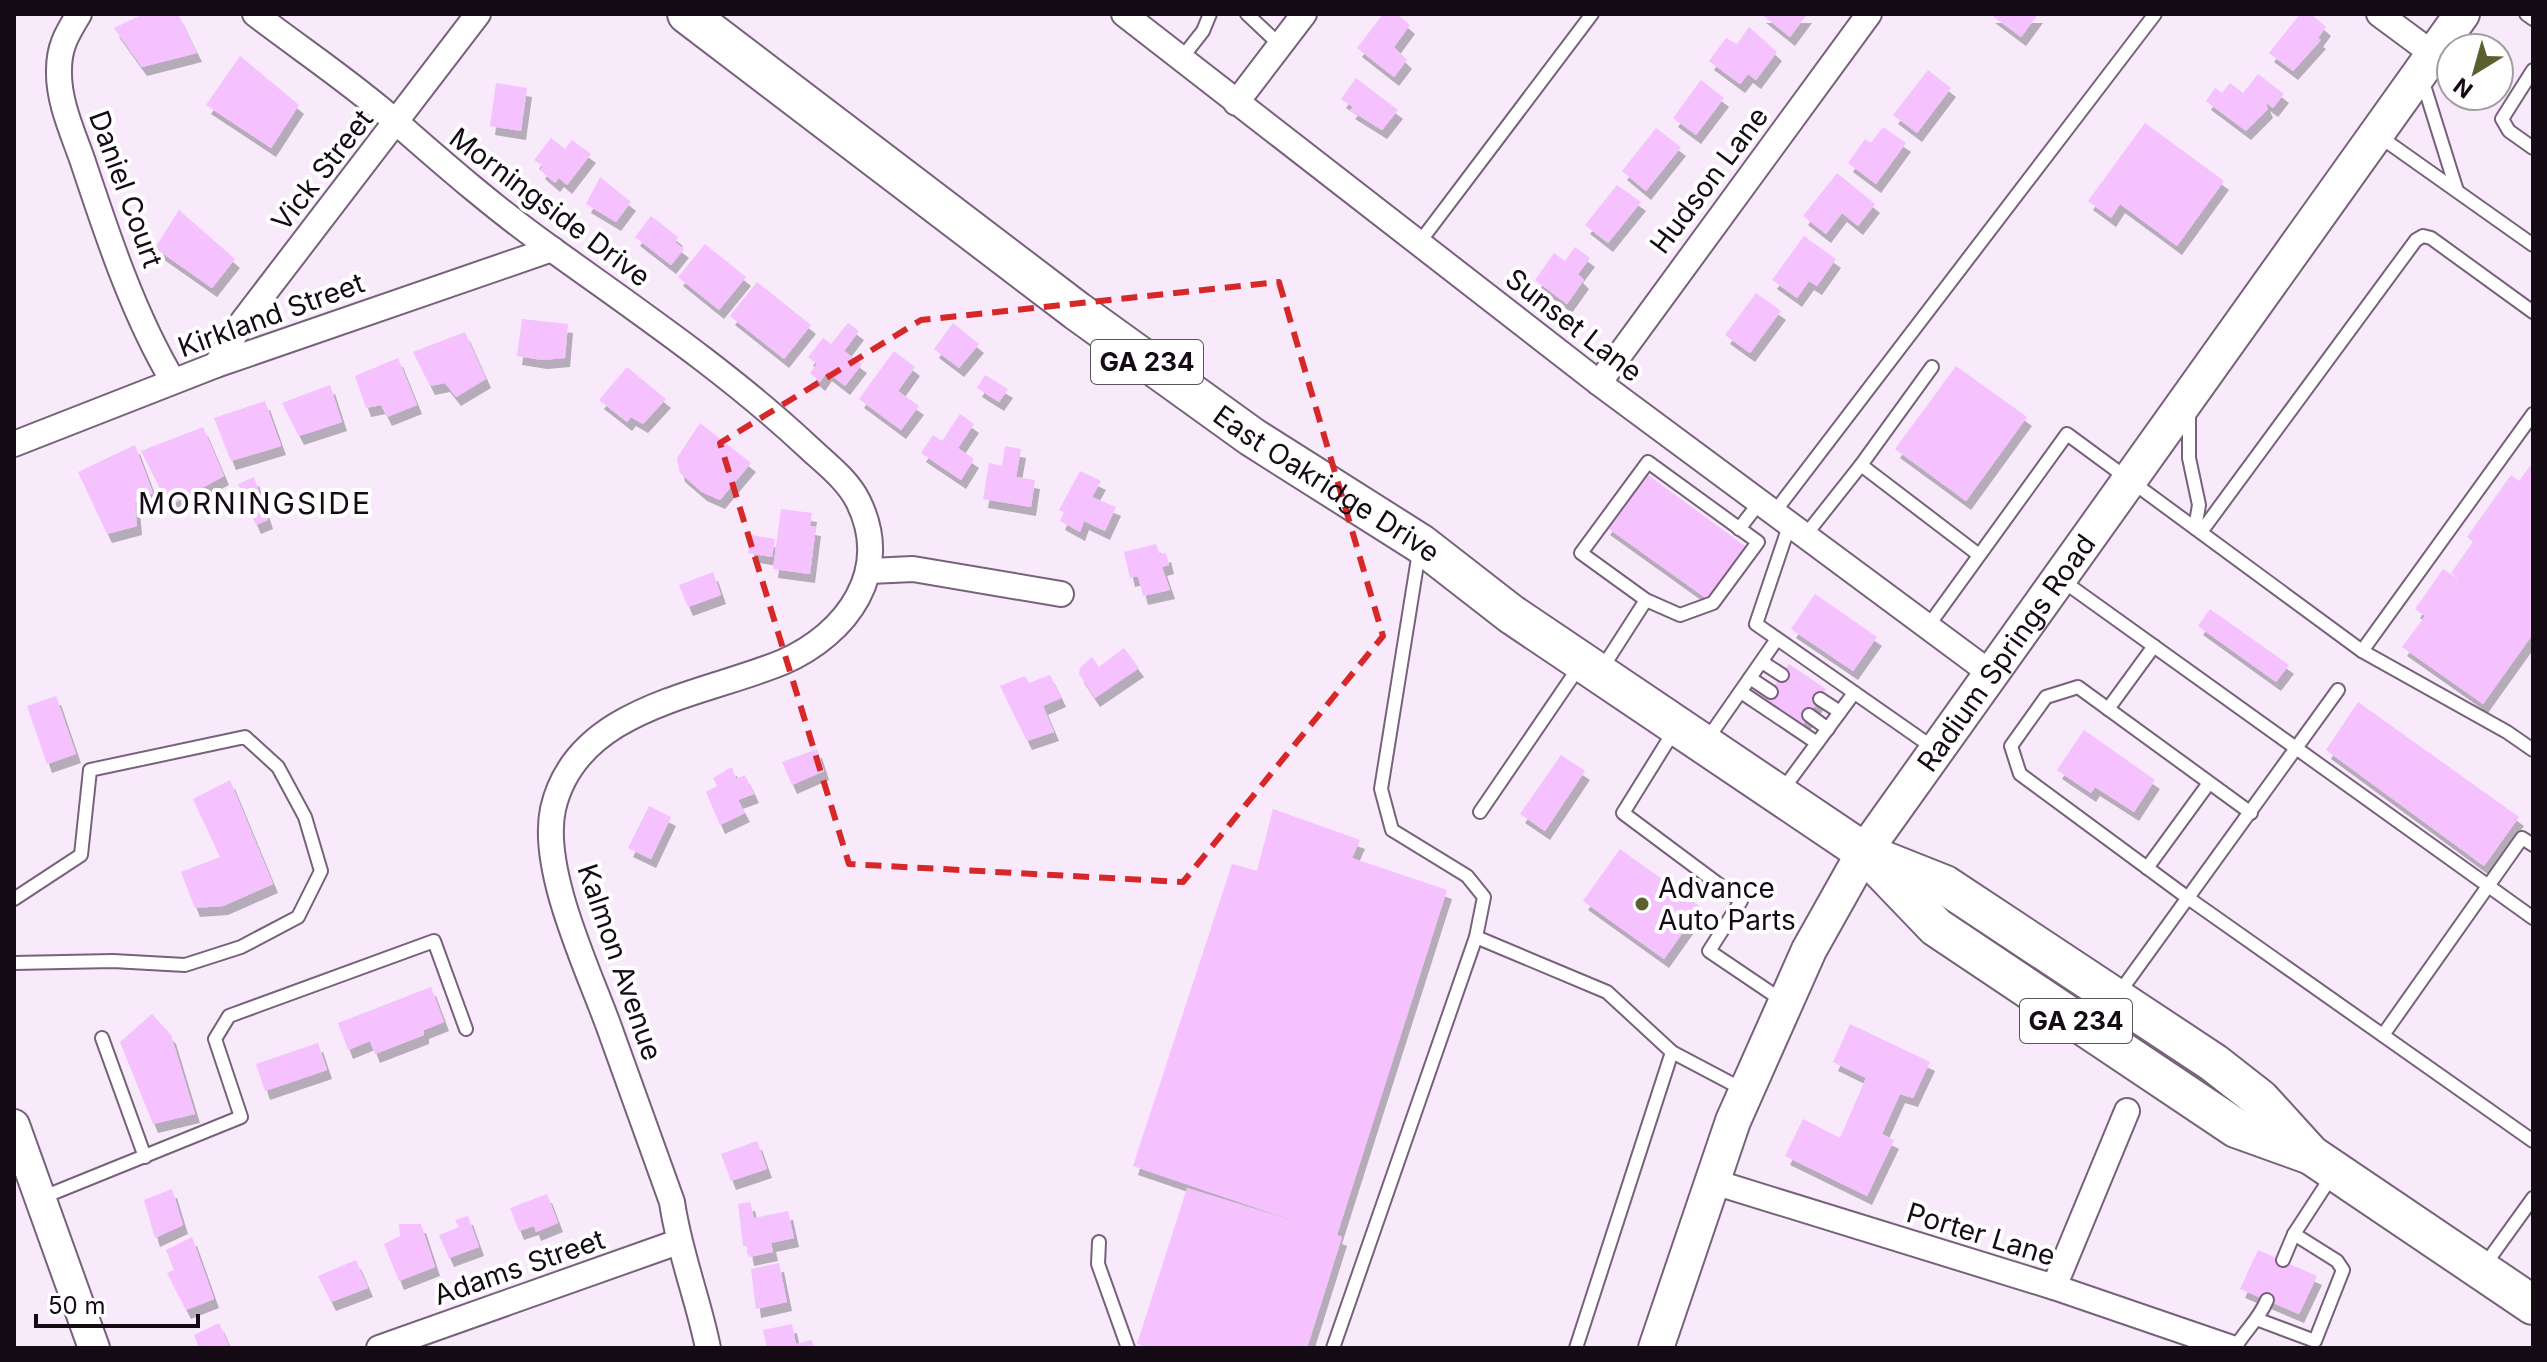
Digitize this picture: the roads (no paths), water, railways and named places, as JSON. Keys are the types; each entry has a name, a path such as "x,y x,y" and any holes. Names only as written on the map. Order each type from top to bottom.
{"main road":[{"name":"East Oakridge Drive","path":"687,14 1077,311 1252,437 1421,544 1511,614 1864,852 1945,885 2214,1063 2260,1099 2323,1163"},
{"name":"Radium Springs Road","path":"1656,1348 1711,1181 1747,1091 1809,950 1864,852 2462,14"},
{"name":"East Oakridge Drive","path":"1864,852 1936,927 2236,1128 2323,1163 2533,1305"}],"street":[{"name":"Daniel Court","path":"79,14 61,43 58,73 66,112 112,242 157,353 173,381"},
{"name":"Morningside Drive","path":"255,14 397,123 421,148 552,249 773,413 810,448"},
{"name":"Vick Street","path":"216,365 243,321 478,14"},
{"name":"Sunset Lane","path":"1124,14 1599,383 1926,629 1993,675"},
{"path":"1236,103 1304,14"},
{"name":"Hudson Lane","path":"1599,383 1869,14"},
{"path":"2379,14 2426,63"},
{"name":"Kirkland Street","path":"14,444 216,365 259,354 418,293 552,249"},
{"name":"Kalmon Avenue","path":"708,1348 690,1268 678,1242 672,1202 567,916 549,840 552,812 571,764 593,739 640,714 785,661 826,637 859,600 870,571 869,528 848,484 810,448"},
{"path":"870,571 913,569 1061,594"},
{"path":"2054,1287 2127,1111"},
{"path":"14,1125 94,1348"},
{"name":"Porter Lane","path":"1711,1181 2054,1287 2234,1348"},
{"name":"Adams Street","path":"379,1348 678,1242"}],"lane":[{"path":"1181,59 1203,31 1210,14"},
{"path":"1247,14 1280,45"},
{"path":"1419,243 1592,14"},
{"path":"1937,751 1756,624 1781,520 2155,14"},
{"path":"2526,14 2533,19"},
{"path":"2426,63 2457,191"},
{"path":"2533,70 2502,119 2509,131 2533,148"},
{"path":"2377,134 2533,245"},
{"path":"2198,530 2416,240 2423,236 2431,238 2533,312"},
{"path":"1739,529 1781,520 1861,465 1932,367"},
{"path":"2189,397 2189,458 2199,505 2198,530"},
{"path":"2362,651 2533,414"},
{"path":"1926,629 2067,434 2362,651 2507,732 2533,750"},
{"path":"1648,462 1758,542 1713,603 1680,615 1646,600 1581,553 1648,462"},
{"path":"1861,465 1979,555"},
{"path":"1333,1348 1476,937 1484,897 1467,876 1392,830 1381,789 1421,544"},
{"path":"2060,579 2533,918"},
{"path":"1480,812 1646,600"},
{"path":"1777,639 1741,692 1691,735 1623,813 1741,901 1709,951 1786,1002"},
{"path":"2108,709 2154,646"},
{"path":"1762,662 1782,675"},
{"path":"1750,678 1771,692"},
{"path":"2251,813 2078,687 2046,697 2011,746 2020,774 2188,898 2533,1141"},
{"path":"2115,999 2338,690"},
{"path":"1741,692 1817,743"},
{"path":"1779,795 1854,693"},
{"path":"1820,699 1840,712"},
{"path":"1809,715 1828,729"},
{"path":"14,899 81,855 90,770 245,737 278,767 305,817 321,871 298,917 241,947 185,965 43,960 14,963"},
{"path":"2147,868 2209,783"},
{"path":"2383,1035 2522,838 2533,845"},
{"path":"1476,937 1607,992 1672,1052 1747,1091"},
{"path":"41,1198 241,1117 215,1039 229,1016 434,941 466,1029"},
{"path":"102,1038 145,1157"},
{"path":"1576,1348 1672,1052"},
{"path":"2283,1260 2323,1163"},
{"path":"2482,1268 2533,1198"},
{"path":"2259,1320 2315,1341 2343,1270 2337,1261 2294,1234"},
{"path":"1099,1242 1098,1264 1128,1348"},
{"path":"2234,1348 2245,1330 2259,1320 2267,1300"}],"place":[{"name":"Advance Auto Parts","path":"1642,904"}],"district":[{"name":"MORNINGSIDE","path":"255,504"}]}
